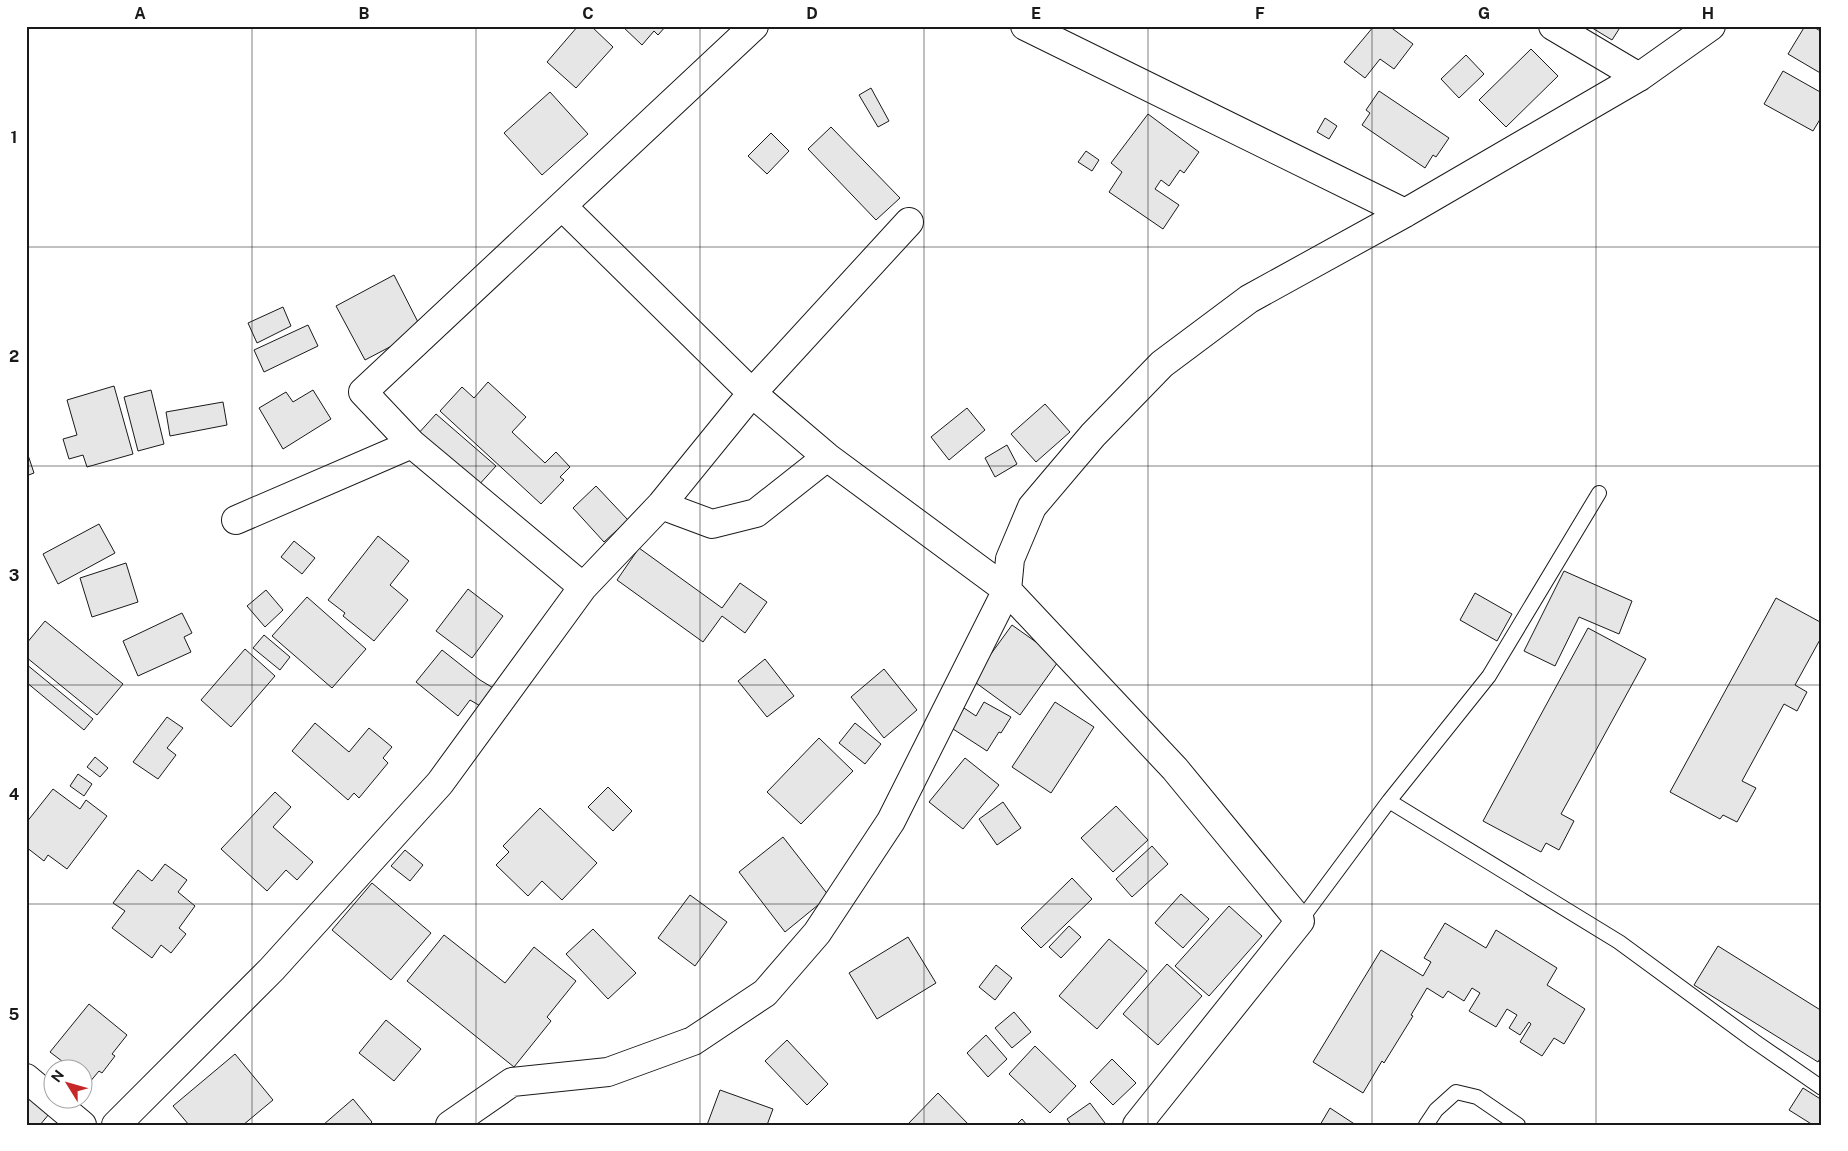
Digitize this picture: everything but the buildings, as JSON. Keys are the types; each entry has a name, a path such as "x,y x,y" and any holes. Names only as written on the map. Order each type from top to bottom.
{"street":[{"path":"584,587 412,444 363,392 754,26"},
{"path":"1025,26 1405,213"},
{"path":"1553,26 1639,77"},
{"path":"450,1125 512,1082 608,1072 693,1041 765,993 817,933 891,821 1007,590 1010,559 1032,508 1093,435 1162,364 1249,299 1405,213 1639,77 1711,26"},
{"path":"562,206 752,393 827,457 1007,590 1175,769 1300,920 1137,1125"},
{"path":"116,1125 272,969 440,782 584,587 661,506 752,393 909,222"},
{"path":"236,520 412,444"},
{"path":"661,506 712,524 756,513 827,457"},
{"path":"26,1078 82,1125"}],"lane":[{"path":"1300,920 1389,801 1489,676 1599,493"},
{"path":"1389,801 1619,942 1754,1042 1822,1088"},
{"path":"1426,1125 1436,1110 1456,1092 1477,1097 1518,1125"}]}
